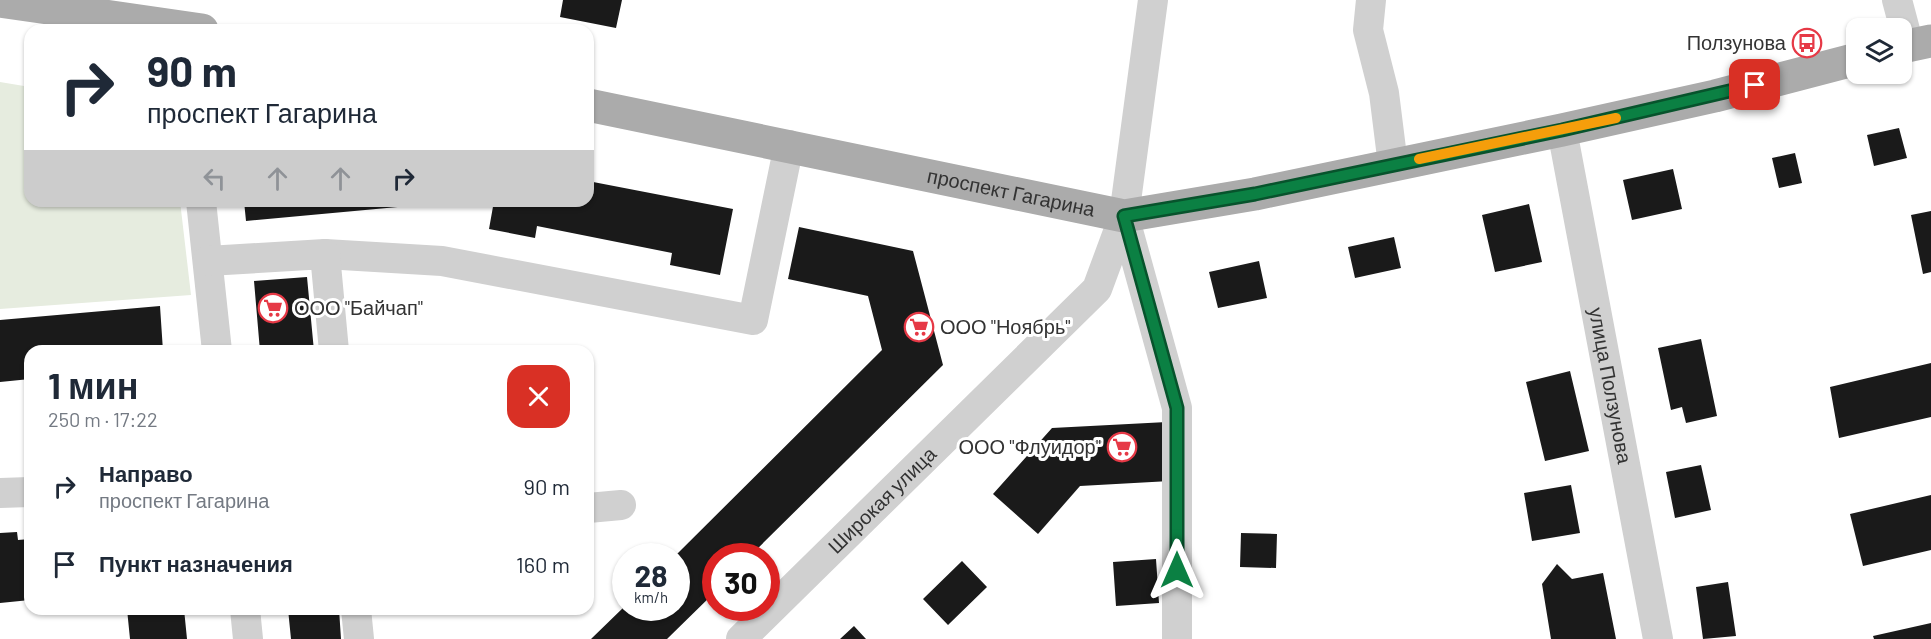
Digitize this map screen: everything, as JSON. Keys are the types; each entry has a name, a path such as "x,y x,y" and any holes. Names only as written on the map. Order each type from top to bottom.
{"main road":[{"path":"0,1 155,24"},
{"name":"проспект Гагарина","path":"594,106 1124,216 1255,194 1562,130 1715,96 1846,62"}],"street":[{"path":"1153,0 1124,216 1177,408 1177,639"},
{"path":"1371,0 1368,30 1383,93 1393,165"},
{"path":"1898,0 1914,44"},
{"name":"улица Ползунова","path":"1562,130 1658,639"},
{"path":"207,261 325,254 441,261 753,320 789,145"},
{"path":"202,207 216,345"},
{"name":"Широкая улица","path":"741,639 1097,289 1124,216"},
{"path":"325,254 333,345"},
{"path":"0,493 24,492"},
{"path":"594,507 621,505"},
{"path":"246,615 249,639"},
{"path":"357,615 359,639"}],"shaded area":[{"path":"0,82 24,86 24,207 181,207 191,295 0,309"}],"building":[{"path":"563,0 622,0 616,28 560,17"},
{"path":"1899,128 1907,158 1874,166 1867,135"},
{"path":"1795,153 1802,183 1779,188 1772,158"},
{"path":"1673,169 1682,209 1632,220 1623,180"},
{"path":"594,182 733,209 720,275 670,265 672,253 537,226 535,238 489,229 493,207 594,207"},
{"path":"1529,204 1542,262 1495,272 1482,215"},
{"path":"245,207 398,207 246,221"},
{"path":"1931,211 1931,272 1923,274 1911,215"},
{"path":"799,227 913,251 943,365 763,543 702,543 702,605 690,616 690,543 688,543 882,350 868,296 788,279"},
{"path":"1394,237 1401,268 1355,278 1348,247"},
{"path":"1259,261 1267,298 1218,308 1209,272"},
{"path":"307,277 313,345 259,345 254,281"},
{"path":"160,306 163,345 24,345 24,380 0,382 0,320"},
{"path":"1701,339 1717,416 1686,423 1682,407 1671,410 1658,348"},
{"path":"1931,363 1931,417 1839,438 1830,387"},
{"path":"1570,371 1589,451 1545,461 1526,382"},
{"path":"1167,422 1170,481 1080,486 1038,534 993,494 1052,428"},
{"path":"1701,465 1711,510 1675,518 1666,472"},
{"path":"1571,485 1580,533 1532,541 1524,493"},
{"path":"1931,495 1931,550 1863,566 1850,514"},
{"path":"17,532 18,540 24,540 24,601 0,603 0,533"},
{"path":"1241,533 1277,534 1276,568 1240,567"},
{"path":"1156,559 1159,603 1116,606 1113,562"},
{"path":"962,561 987,587 948,625 923,599"},
{"path":"1557,564 1572,579 1603,573 1616,639 1551,639 1542,584"},
{"path":"1728,582 1736,636 1703,639 1696,587"},
{"path":"128,615 185,615 187,639 130,639"},
{"path":"289,615 339,615 341,639 291,639"},
{"path":"612,619 612,621 685,621 667,639 591,639"},
{"path":"1931,623 1931,639 1874,639 1873,636"},
{"path":"854,626 866,639 840,639"}],"slow traffic":[{"path":"1419,159 1616,118"}],"place":[{"name":"Ползунова","path":"1807,43"},
{"name":"ООО \"Байчап\"","path":"273,308"},
{"name":"ООО \"Ноябрь\"","path":"919,327"},
{"name":"ООО \"Флуидор\"","path":"1122,447"}],"route":[{"path":"1177,570 1177,408 1124,216 1255,194 1562,130 1755,85"}]}
